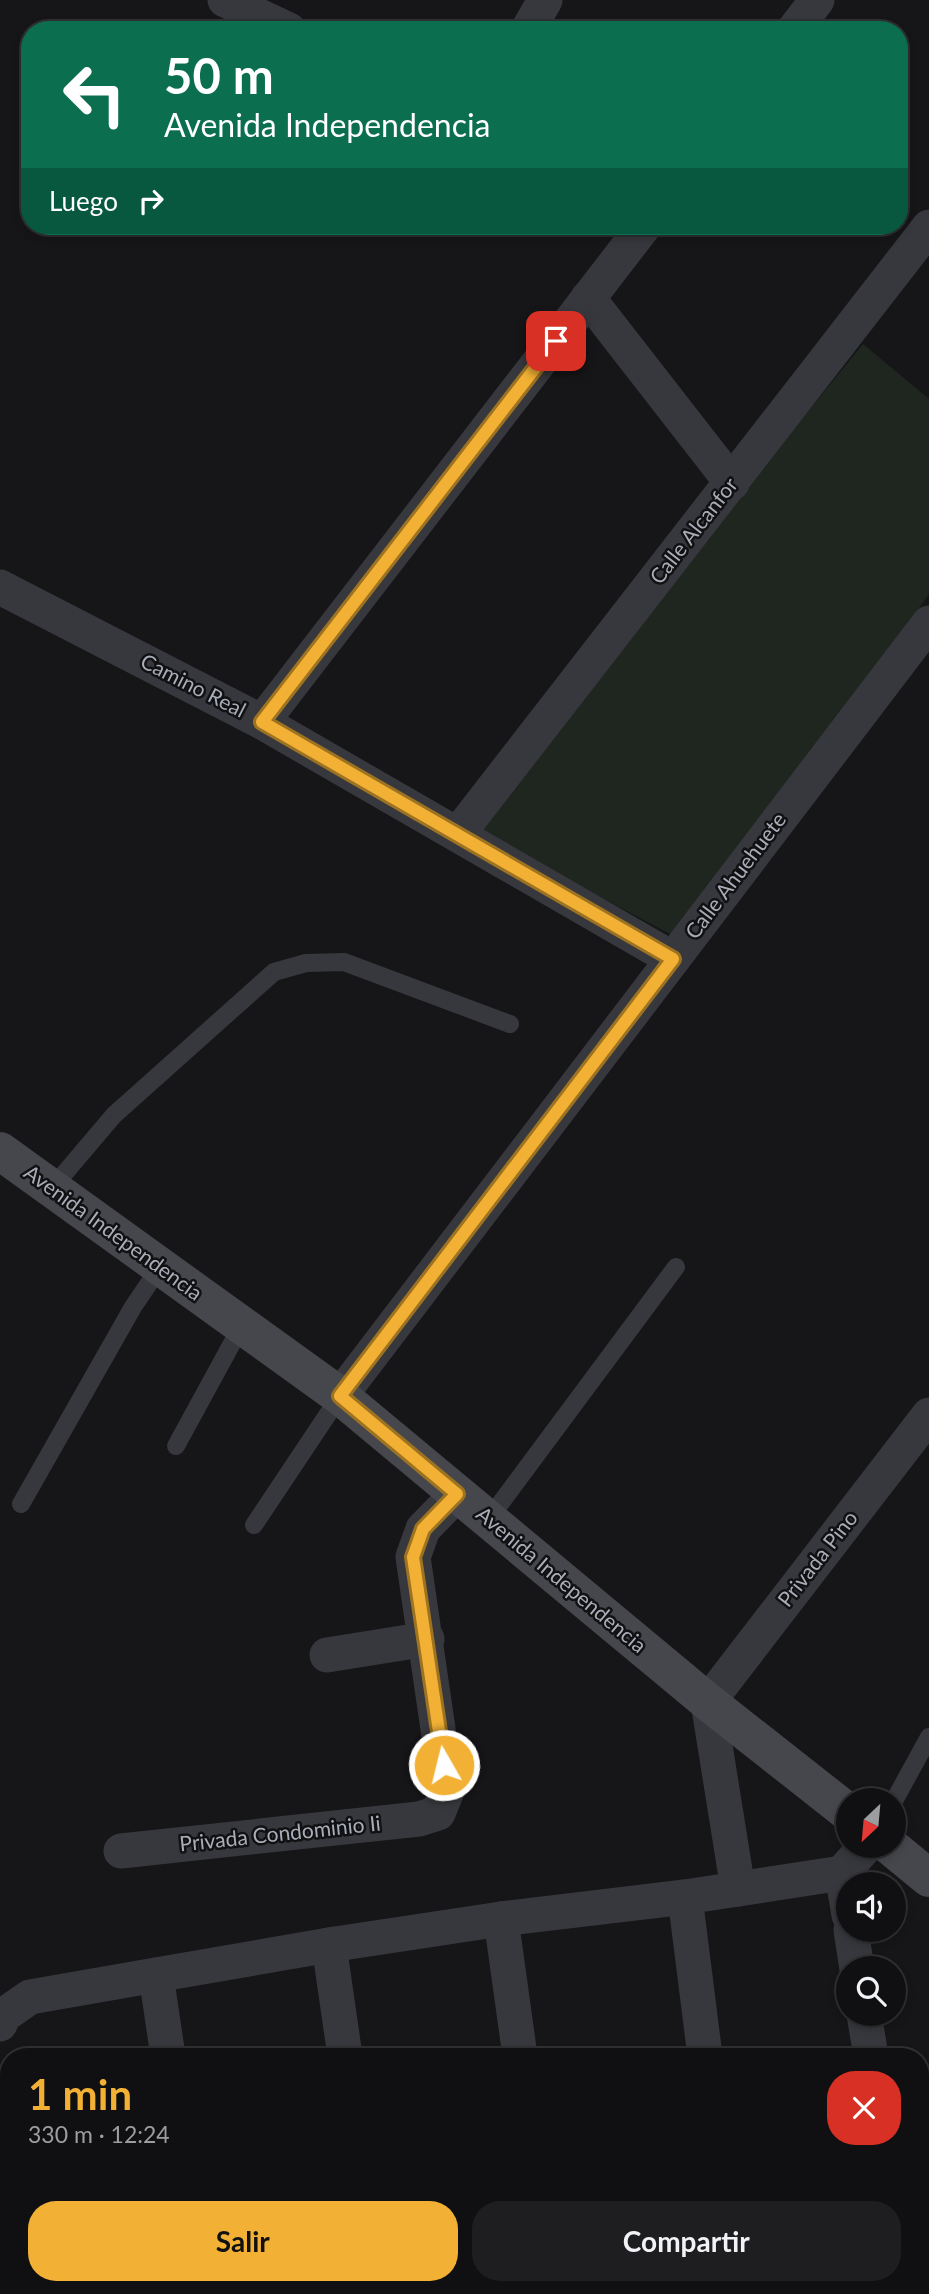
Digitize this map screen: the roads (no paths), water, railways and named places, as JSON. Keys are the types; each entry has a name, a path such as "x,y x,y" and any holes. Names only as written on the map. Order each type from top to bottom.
{"main road":[{"name":"Avenida Independencia","path":"0,1151 340,1396 708,1702 836,1803"},
{"path":"905,1858 929,1878"}],"street":[{"path":"225,0 270,21"},
{"path":"532,21 545,0"},
{"path":"801,21 817,0"},
{"name":"Calle Alcanfor","path":"458,834 929,228"},
{"path":"262,722 637,235"},
{"path":"588,298 732,483"},
{"name":"Camino Real","path":"0,587 262,722 673,959"},
{"name":"Calle Ahuehuete","path":"340,1396 929,623"},
{"name":"Privada Pino","path":"708,1702 929,1415"},
{"path":"327,1655 427,1639 413,1557 423,1529 457,1494"},
{"name":"Privada Condominio Ii","path":"121,1851 419,1819 438,1813 447,1790 427,1639"},
{"path":"708,1702 738,1889"},
{"path":"843,1872 855,1858"},
{"path":"2,2020 30,1997 329,1945 836,1874"},
{"path":"685,1897 704,2048"},
{"path":"501,1919 519,2048"},
{"path":"329,1945 344,2048"},
{"path":"156,1975 167,2048"},
{"path":"866,2026 870,2048"}],"lane":[{"path":"52,1188 114,1115 274,972 306,963 344,962 510,1024"},
{"path":"21,1504 133,1307 160,1266"},
{"path":"488,1520 676,1267"},
{"path":"176,1446 242,1325"},
{"path":"254,1525 340,1396"},
{"path":"901,1788 929,1737"}]}
